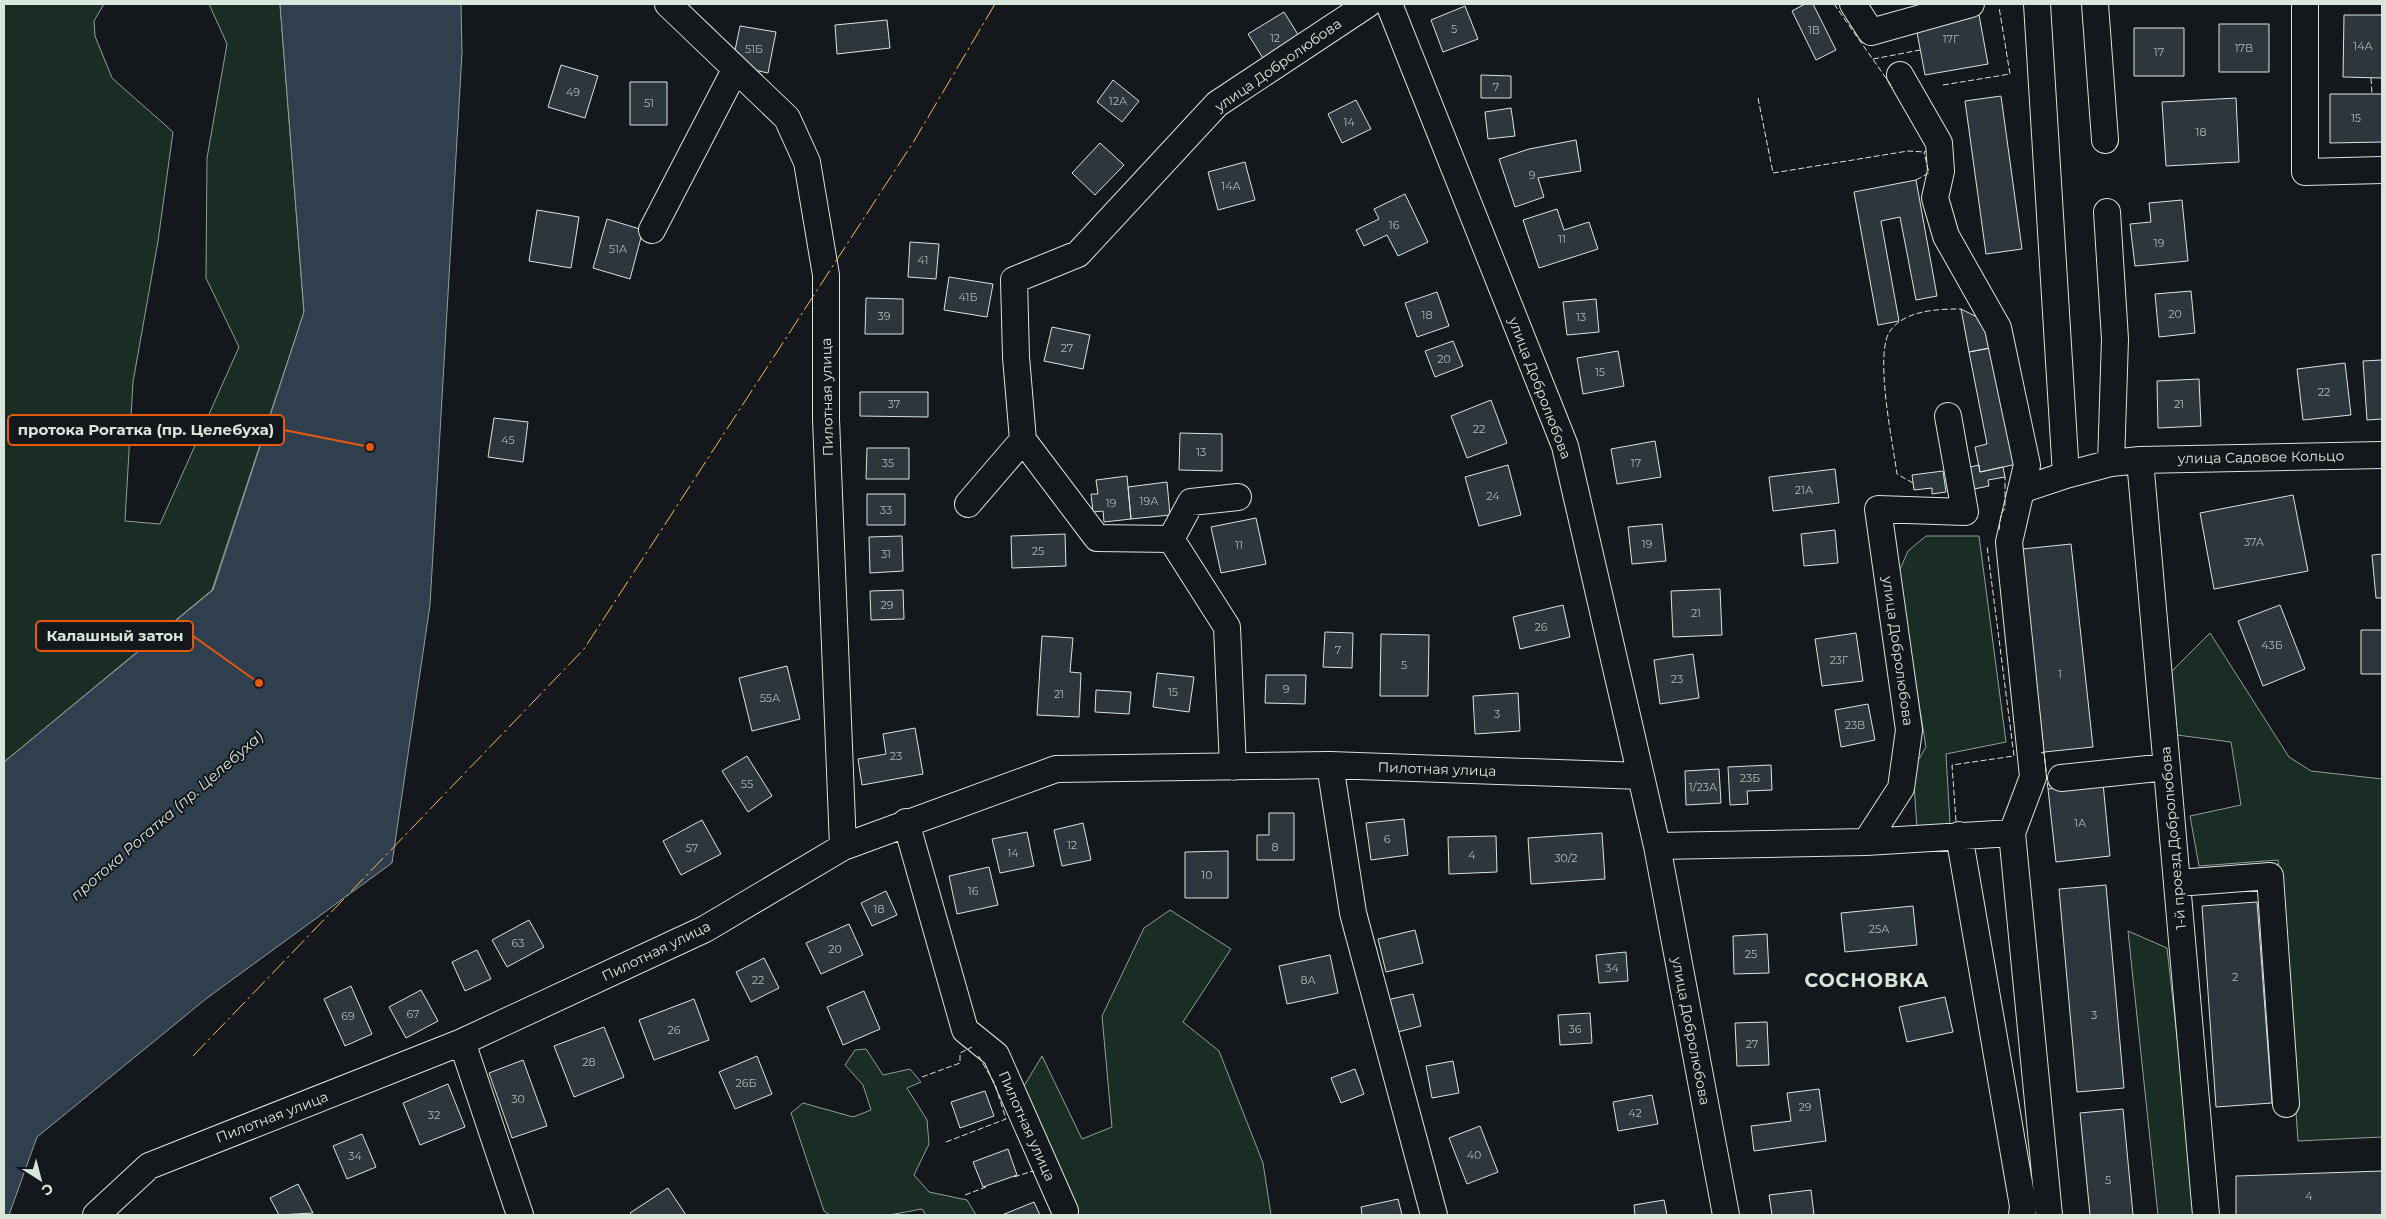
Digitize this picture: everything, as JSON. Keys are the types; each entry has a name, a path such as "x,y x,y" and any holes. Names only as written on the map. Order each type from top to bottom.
{"street":[{"name":"Пилотная улица","path":"668,4 787,118 807,162 826,275 826,419 843,847"},
{"name":"улица Добролюбова","path":"1023,440 1016,356 1014,280 1078,254 1217,104 1368,4"},
{"name":"улица Добролюбова","path":"1389,4 1565,446 1657,846 1726,1215"},
{"path":"1853,4 1871,32 1971,4"},
{"path":"2037,4 2066,475"},
{"path":"2095,4 2105,140"},
{"path":"2305,4 2305,172 2382,170"},
{"path":"652,230 735,70"},
{"path":"1900,75 1939,143 1941,171 1935,198 1946,236 1998,328 2027,465 2009,542 2033,777 2012,833 2049,1215"},
{"path":"2107,212 2115,338 2112,463"},
{"name":"улица Добролюбова","path":"1866,842 1901,788 1909,730 1878,509 1965,512 1948,416"},
{"path":"968,504 1023,440 1097,538 1171,539"},
{"name":"улица Садовое Кольцо","path":"2021,490 2066,475 2112,463 2140,460 2382,455"},
{"name":"1-й проезд Добролюбова","path":"2140,460 2206,1215"},
{"path":"1171,539 1191,502 1238,496"},
{"path":"1171,539 1227,627 1233,767"},
{"name":"Пилотная улица","path":"96,1215 149,1166 462,1042 705,929 843,847 906,822 1056,769 1330,765 1641,776"},
{"path":"1330,765 1353,913 1434,1215"},
{"path":"2061,778 2167,767"},
{"name":"Пилотная улица","path":"906,822 965,1030 996,1055 1064,1211"},
{"path":"1657,846 1866,842 2012,833"},
{"path":"1959,835 2023,1206 2022,1215"},
{"path":"2177,882 2270,876 2286,1104"},
{"path":"462,1042 520,1215"}],"green space":[{"path":"4,4 104,4 94,21 95,36 112,78 173,132 158,241 133,382 125,521 160,524 239,347 206,278 207,158 227,44 209,4 280,4 304,312 212,590 4,762"},
{"path":"1926,536 1979,536 2006,742 1946,754 1950,824 1917,829 1913,769 1926,747 1898,574 1908,551"},
{"path":"2210,633 2289,757 2311,771 2382,779 2382,1137 2298,1141 2278,860 2199,866 2190,816 2241,805 2231,742 2169,734 2164,679"},
{"path":"1170,910 1231,949 1183,1022 1219,1051 1263,1163 1271,1215 1076,1215 1024,1086 1042,1056 1082,1139 1112,1127 1102,1016 1144,928"},
{"path":"2128,931 2167,948 2197,1215 2158,1215"},
{"path":"866,1049 883,1075 910,1069 921,1082 907,1088 927,1120 929,1144 914,1175 929,1192 967,1200 976,1215 926,1215 922,1209 889,1215 830,1215 824,1211 791,1113 803,1103 853,1117 871,1110 863,1085 845,1065 855,1050"}],"water":[{"path":"280,4 461,4 462,53 430,605 392,863 207,998 37,1137 9,1215 4,1215 4,762 213,590 304,312"}],"building":[{"path":"1805,4 1813,4 1836,50 1816,60 1792,11"},
{"path":"1465,6 1478,39 1443,52 1431,20"},
{"path":"1284,12 1302,41 1266,63 1248,34"},
{"path":"1979,15 1988,64 1925,75 1916,27"},
{"path":"2344,15 2382,15 2382,78 2343,77"},
{"path":"887,20 890,48 837,54 835,25"},
{"path":"2219,24 2269,24 2269,72 2219,72"},
{"path":"740,26 776,32 768,73 732,65"},
{"path":"2134,28 2184,28 2184,76 2134,76"},
{"path":"561,65 598,76 585,118 548,107"},
{"path":"1481,75 1511,76 1511,98 1481,98"},
{"path":"1113,80 1139,101 1122,122 1097,102"},
{"path":"630,82 667,82 667,125 630,125"},
{"path":"2330,94 2382,94 2382,142 2330,143"},
{"path":"2001,96 2022,249 1986,254 1965,101"},
{"path":"2236,98 2239,162 2166,166 2162,102"},
{"path":"1356,100 1371,129 1342,143 1328,114"},
{"path":"1511,108 1515,136 1488,139 1485,112"},
{"path":"1576,140 1581,171 1538,178 1544,197 1515,207 1499,159 1529,149"},
{"path":"1100,143 1124,165 1095,195 1072,173"},
{"path":"1245,162 1255,200 1218,210 1208,172"},
{"path":"1916,180 1937,296 1916,300 1900,217 1881,221 1899,321 1878,325 1854,192"},
{"path":"1405,194 1428,242 1398,256 1387,235 1364,246 1356,230 1379,219 1374,209"},
{"path":"2182,200 2188,261 2135,266 2130,224 2151,222 2149,203"},
{"path":"1557,209 1564,230 1589,222 1598,249 1539,268 1523,220"},
{"path":"537,210 579,217 571,268 529,261"},
{"path":"607,219 643,230 630,279 593,268"},
{"path":"910,242 939,244 936,279 908,277"},
{"path":"949,277 993,284 987,317 944,310"},
{"path":"2191,291 2195,333 2159,337 2155,294"},
{"path":"1437,292 1449,326 1417,337 1405,303"},
{"path":"866,298 903,299 903,334 865,334"},
{"path":"1596,299 1599,332 1567,335 1563,302"},
{"path":"1961,309 1983,320 1995,347 1969,352"},
{"path":"1052,327 1090,335 1083,369 1044,361"},
{"path":"1453,341 1463,366 1435,377 1425,351"},
{"path":"1995,347 2017,464 1980,472 1975,447 1987,444 1969,352"},
{"path":"1618,351 1624,386 1583,394 1577,358"},
{"path":"2382,360 2382,419 2367,420 2363,361"},
{"path":"2345,363 2351,415 2303,420 2297,369"},
{"path":"2199,379 2201,426 2158,428 2157,381"},
{"path":"860,392 928,392 928,417 860,416"},
{"path":"1491,400 1507,443 1467,458 1451,416"},
{"path":"494,418 528,422 523,462 488,457"},
{"path":"1180,433 1222,434 1222,471 1179,470"},
{"path":"1655,441 1661,477 1617,484 1611,449"},
{"path":"867,448 909,448 909,479 866,479"},
{"path":"1508,465 1521,515 1479,526 1465,477"},
{"path":"1979,465 1980,472 2003,467 2005,477 1988,480 1989,486 1974,489 1970,467"},
{"path":"1835,469 1839,503 1773,511 1769,477"},
{"path":"1943,471 1946,492 1932,494 1932,488 1914,490 1912,475"},
{"path":"1127,476 1131,519 1104,522 1103,511 1093,512 1091,494 1098,494 1096,480"},
{"path":"1167,482 1170,515 1131,519 1128,487"},
{"path":"867,494 905,494 905,525 867,525"},
{"path":"2293,495 2308,571 2214,589 2200,513"},
{"path":"1256,518 1266,564 1221,573 1211,527"},
{"path":"1662,524 1666,561 1632,564 1628,527"},
{"path":"1835,530 1838,563 1804,566 1801,534"},
{"path":"1065,534 1066,566 1012,568 1011,536"},
{"path":"902,536 903,571 870,573 869,537"},
{"path":"2071,544 2093,747 2044,752 2022,549"},
{"path":"2382,554 2382,598 2376,598 2372,555"},
{"path":"1720,589 1722,635 1673,637 1671,591"},
{"path":"903,590 904,619 871,620 870,591"},
{"path":"1563,605 1570,637 1520,649 1513,617"},
{"path":"2280,605 2305,669 2263,686 2238,621"},
{"path":"2361,630 2382,630 2382,674 2361,674"},
{"path":"1325,632 1353,633 1352,668 1323,667"},
{"path":"1856,633 1863,681 1822,686 1815,639"},
{"path":"1381,634 1429,635 1428,696 1380,696"},
{"path":"1042,636 1073,638 1070,672 1081,673 1079,717 1037,715"},
{"path":"1693,654 1699,698 1660,704 1654,660"},
{"path":"787,666 800,719 752,731 739,678"},
{"path":"1157,673 1194,677 1189,712 1153,707"},
{"path":"1266,675 1306,675 1305,704 1265,703"},
{"path":"1096,690 1131,692 1129,714 1095,712"},
{"path":"1518,693 1520,731 1475,734 1473,696"},
{"path":"1868,704 1875,740 1841,747 1835,710"},
{"path":"915,728 923,774 862,785 858,759 886,754 883,734"},
{"path":"747,756 772,796 748,812 722,771"},
{"path":"1771,765 1772,790 1747,791 1748,804 1730,805 1728,767"},
{"path":"1719,769 1721,803 1686,805 1685,771"},
{"path":"2103,783 2110,856 2056,862 2048,789"},
{"path":"1269,813 1294,813 1294,860 1257,860 1257,835 1269,835"},
{"path":"1404,819 1408,855 1371,860 1366,823"},
{"path":"702,820 721,854 681,875 663,841"},
{"path":"1083,823 1091,860 1062,866 1054,830"},
{"path":"1027,832 1034,866 1000,873 992,839"},
{"path":"1602,833 1605,879 1531,884 1528,838"},
{"path":"1496,836 1497,872 1449,874 1448,837"},
{"path":"1228,851 1228,898 1185,898 1185,852"},
{"path":"989,867 998,905 957,914 949,876"},
{"path":"2106,885 2124,1088 2077,1092 2059,889"},
{"path":"886,891 897,915 872,926 861,903"},
{"path":"2257,902 2272,1103 2216,1107 2202,906"},
{"path":"1913,906 1917,945 1845,952 1841,913"},
{"path":"529,920 544,947 507,967 492,940"},
{"path":"849,924 863,955 821,974 806,943"},
{"path":"1415,930 1423,963 1386,972 1378,939"},
{"path":"1767,934 1769,973 1734,974 1733,936"},
{"path":"477,950 491,979 465,991 452,962"},
{"path":"1626,952 1628,981 1599,983 1596,955"},
{"path":"1330,955 1338,993 1287,1004 1279,966"},
{"path":"764,958 779,988 751,1002 736,972"},
{"path":"351,986 372,1034 345,1046 324,999"},
{"path":"421,990 438,1021 406,1038 389,1007"},
{"path":"864,991 880,1029 843,1045 827,1007"},
{"path":"1413,994 1421,1026 1394,1033 1387,1000"},
{"path":"1945,997 1953,1032 1907,1042 1899,1007"},
{"path":"694,999 709,1040 654,1060 639,1020"},
{"path":"1590,1013 1592,1043 1560,1045 1558,1015"},
{"path":"1767,1022 1769,1065 1737,1066 1735,1023"},
{"path":"604,1027 624,1077 574,1097 554,1046"},
{"path":"757,1056 772,1094 735,1109 719,1072"},
{"path":"523,1060 547,1126 512,1138 489,1073"},
{"path":"1453,1061 1459,1093 1432,1098 1426,1066"},
{"path":"1355,1069 1364,1094 1341,1103 1331,1078"},
{"path":"448,1084 465,1127 420,1145 403,1103"},
{"path":"1819,1089 1826,1141 1754,1151 1751,1126 1791,1121 1787,1093"},
{"path":"985,1091 994,1116 960,1128 951,1102"},
{"path":"1652,1095 1658,1124 1618,1131 1613,1102"},
{"path":"2123,1109 2133,1215 2090,1215 2080,1113"},
{"path":"1480,1126 1498,1172 1467,1184 1449,1138"},
{"path":"362,1134 376,1167 347,1179 333,1146"},
{"path":"1008,1149 1017,1175 983,1187 973,1162"},
{"path":"2382,1171 2382,1215 2236,1215 2236,1176"},
{"path":"298,1184 313,1213 279,1215 270,1198"},
{"path":"668,1188 686,1215 632,1215 630,1213"},
{"path":"1811,1190 1814,1215 1772,1215 1769,1195"},
{"path":"1398,1199 1402,1215 1362,1215 1361,1207"},
{"path":"1664,1200 1667,1215 1635,1215 1634,1205"},
{"path":"1034,1202 1040,1215 1002,1215"}],"fence":[{"path":"1834,4 1893,88"},
{"path":"1943,85 2010,74 1999,7"},
{"path":"1873,59 1920,50"},
{"path":"2371,78 2372,94"},
{"path":"1758,98 1773,173 1908,151 1924,152"},
{"path":"1916,180 1929,173 1924,152 1926,151"},
{"path":"1913,483 1897,474 1884,378 1886,343 1890,331 1904,319 1932,310 1961,309"},
{"path":"1999,530 2001,514 2005,508 2005,477"},
{"path":"1956,821 1952,765 2014,756 1987,546"},
{"path":"2041,753 2044,752 2048,789"},
{"path":"922,1077 960,1063 960,1053 972,1047"},
{"path":"946,1142 1006,1119 995,1084 978,1055"},
{"path":"1014,1177 1033,1171 1034,1173"},
{"path":"965,1195 986,1187"}],"power":[{"path":"193,1056 584,649 914,141 995,4"}],"place":[{"name":"протока Рогатка (пр. Целебуха)","path":"370,447"},
{"name":"Калашный затон","path":"259,683"}],"district":[{"name":"СОСНОВКА","path":"1867,980"}]}
